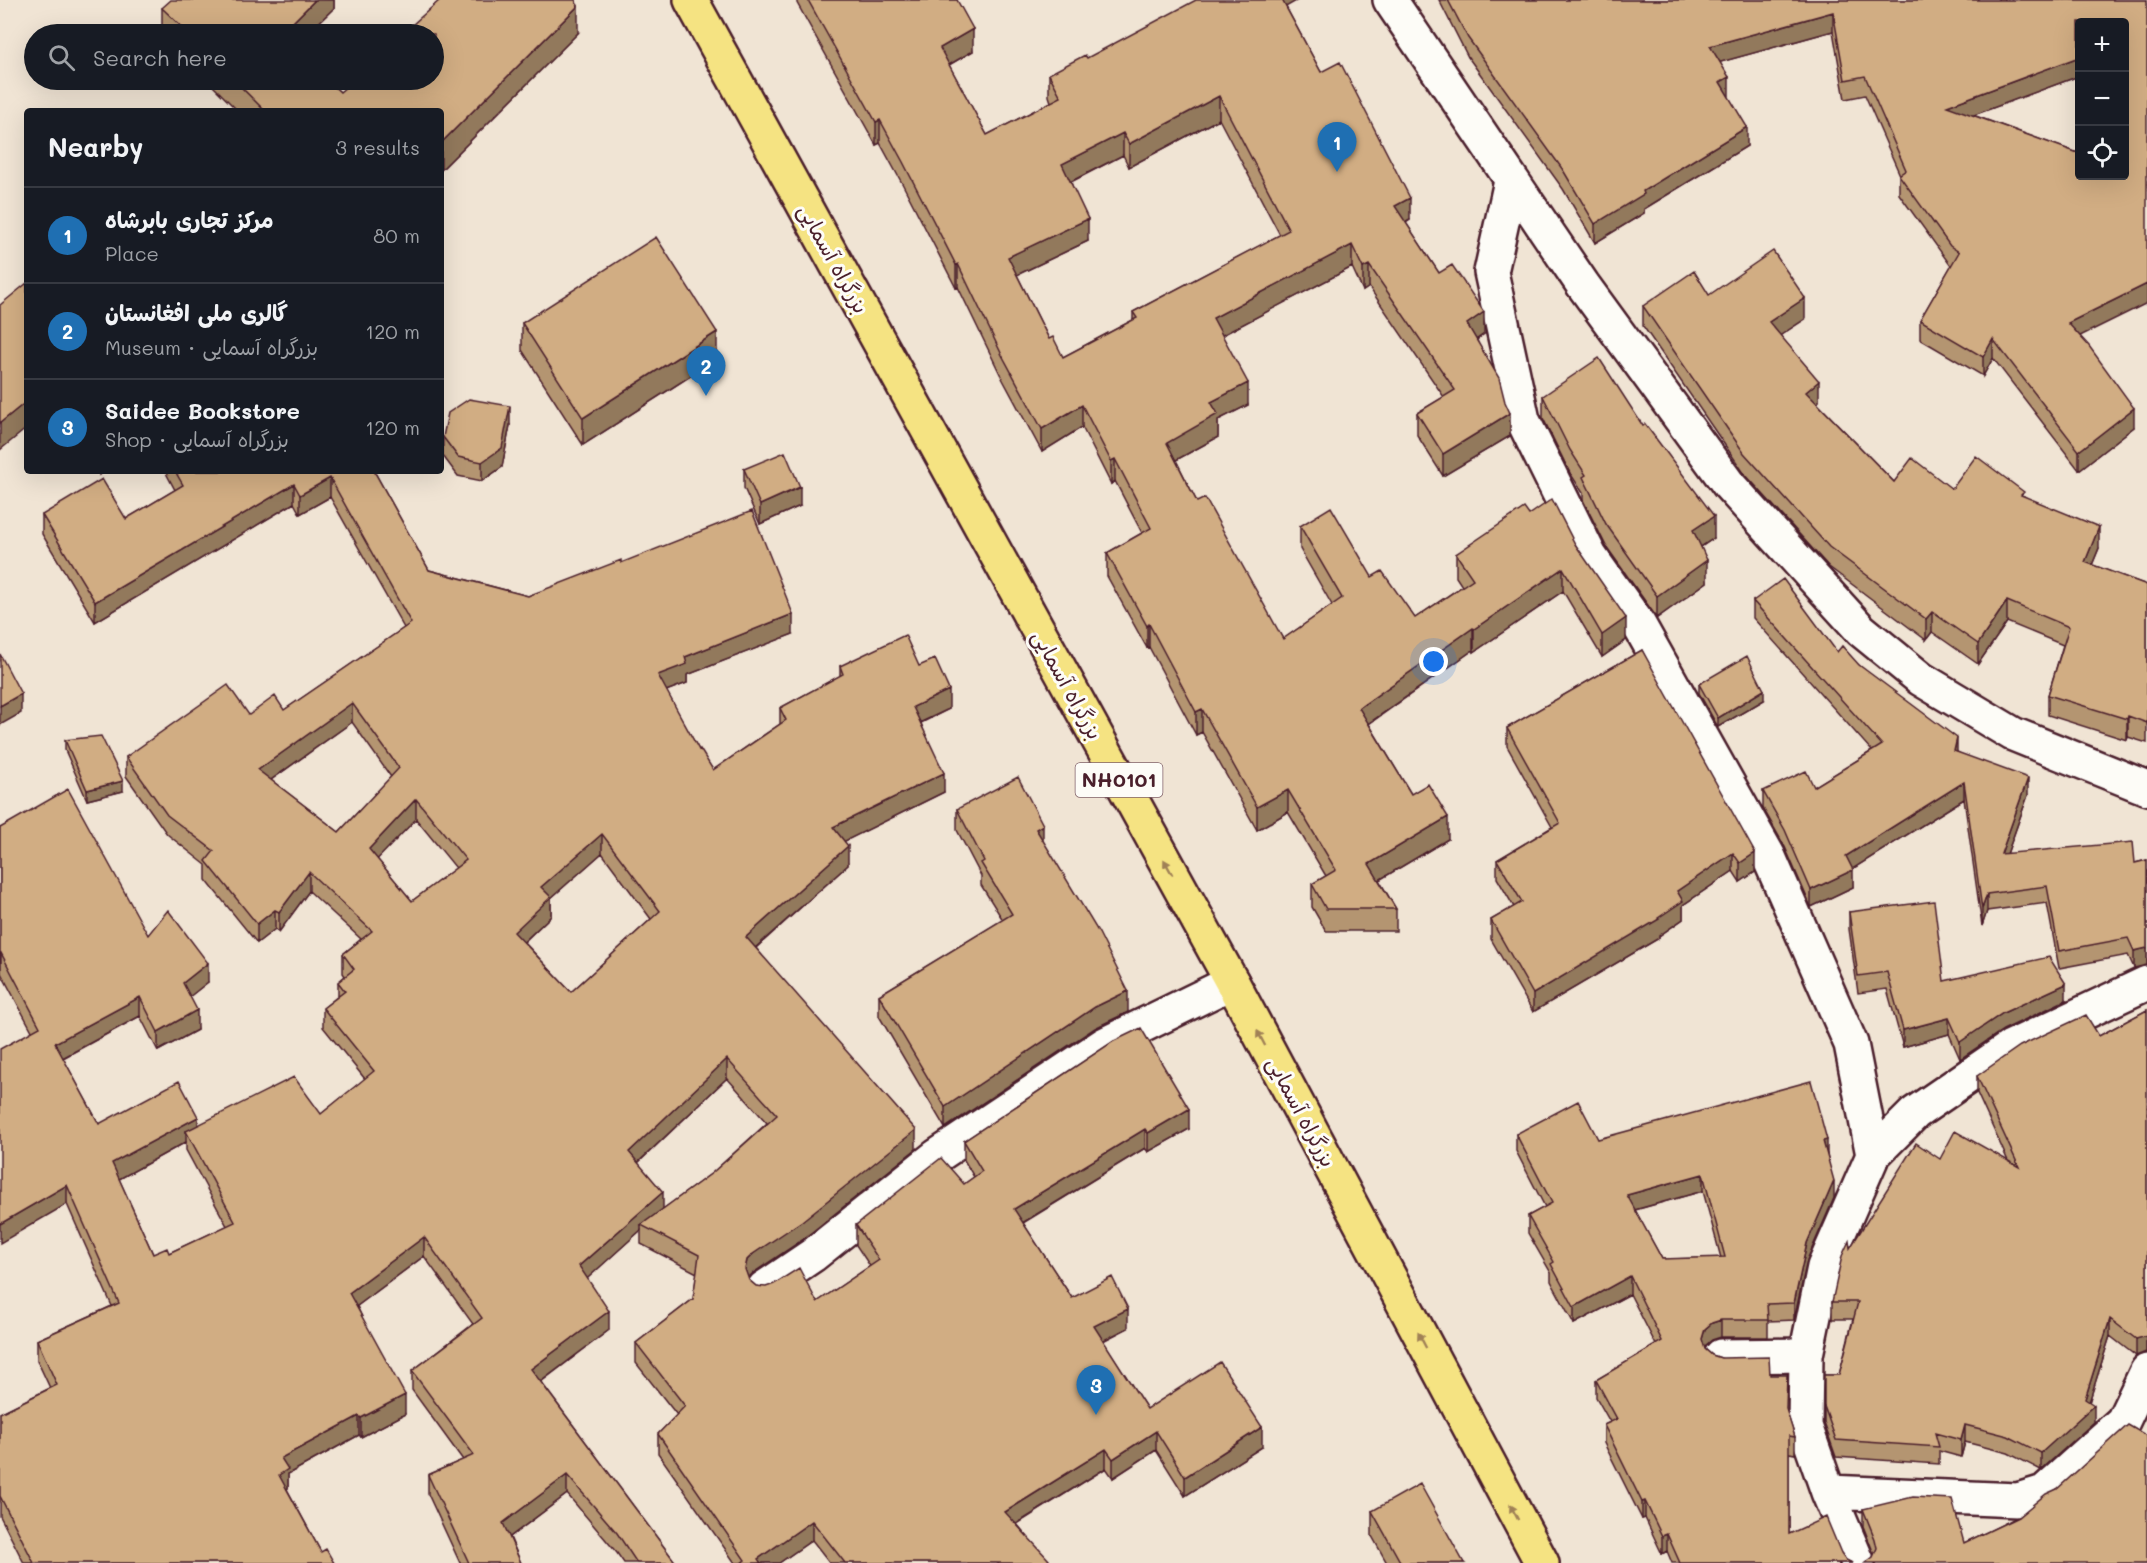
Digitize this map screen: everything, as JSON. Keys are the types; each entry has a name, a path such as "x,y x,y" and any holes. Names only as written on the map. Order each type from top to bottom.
{"highway":[{"name":"بزرگراه آسمایی","path":"691,0 1232,982 1542,1563"}],"street":[{"path":"1390,0 1511,181 1729,485 1861,630 1921,679 2013,734 2147,788"},
{"path":"1511,181 1491,272 1523,420 1590,556 1639,625 1768,855 1851,1044 1873,1155"},
{"path":"764,1288 813,1255 937,1156 1105,1044 1232,982"},
{"path":"1858,1563 1828,1492 1804,1426 1806,1355 1824,1267 1873,1155 1916,1113 2011,1047 2147,983"},
{"path":"1720,1356 1806,1355"},
{"path":"1828,1492 2018,1500 2044,1492 2123,1421 2147,1371"}],"building":[{"path":"171,0 315,0 291,24 179,24 162,8"},
{"path":"440,0 575,0 578,6 444,140 444,108 262,108 244,90 338,90 340,92 342,90 444,90 444,24 413,24"},
{"path":"808,0 957,0 973,29 940,48 987,135 1061,97 1049,74 1085,55 1087,58 1196,0 1282,0 1321,72 1340,62 1410,198 1395,206 1439,273 1452,265 1484,312 1467,324 1499,378 1510,413 1443,454 1417,413 1455,390 1369,265 1363,268 1352,245 1213,318 1248,383 1211,402 1218,414 1167,443 1197,502 1205,498 1283,639 1342,598 1300,526 1331,507 1372,577 1382,571 1415,618 1473,579 1456,554 1524,508 1529,515 1552,499 1575,544 1626,618 1602,635 1563,568 1359,708 1411,794 1428,784 1448,817 1369,864 1396,909 1326,909 1312,884 1336,870 1288,790 1257,807 1202,709 1196,712 1149,624 1147,626 1107,553 1151,528 1115,459 1111,461 1082,405 1042,429 903,162 880,120 876,122","holes":["1219,96 1289,230 1133,312 1137,318 1063,357 1053,337 1049,339 1008,257 1088,219 1062,164 1123,133 1129,144"]},
{"path":"1448,0 2147,0 2147,284 2068,323 2089,346 2134,408 2079,451 1993,339 1983,357 1920,320 1959,252 1950,246 1899,175 1906,170 1865,76 1845,80 1833,12 1710,46 1729,77 1720,82 1747,127 1643,191 1644,194 1595,224 1563,170 1468,38","holes":["2075,18 2129,18 2129,180 2075,180 2075,152 1947,106 2075,58"]},
{"path":"656,237 717,332 583,418 522,323"},
{"path":"1773,251 1805,298 1769,322 1819,381 1806,392 1894,482 1912,458 1952,489 1976,456 2024,492 2021,495 2099,527 2085,562 2147,585 2147,723 2048,695 2069,627 2007,601 1978,644 1932,612 1926,619 1829,547 1744,453 1643,306 1694,271 1709,295"},
{"path":"24,285 24,403 0,423 0,305"},
{"path":"1599,358 1643,426 1645,424 1714,516 1693,530 1707,560 1657,596 1606,524 1583,477 1586,475 1570,450 1543,396"},
{"path":"469,399 510,406 502,448 482,462 458,457 444,438 448,413"},
{"path":"785,452 800,487 760,505 744,469"},
{"path":"177,474 376,474 429,570 528,596 621,560 621,563 752,511 793,614 685,657 687,664 658,675 699,750 713,770 786,720 780,708 843,674 840,666 905,635 919,666 935,659 949,690 913,707 944,773 833,827 848,846 746,937 916,1130 802,1221 753,1254 747,1260 745,1269 749,1280 756,1286 766,1287 799,1268 817,1302 879,1260 856,1225 941,1158 964,1184 982,1171 964,1141 1114,1041 1141,1028 1189,1109 1148,1133 1145,1129 1014,1209 1072,1298 1112,1277 1128,1309 1094,1326 1147,1409 1220,1362 1262,1427 1185,1477 1156,1431 1113,1459 1106,1449 1005,1512 1049,1560 1046,1563 845,1563 812,1521 758,1559 761,1563 741,1563 745,1560 658,1434 685,1406 636,1343 693,1299 699,1255 641,1225 712,1173 777,1115 727,1059 629,1152 663,1192 579,1266 609,1311 531,1369 676,1563 637,1563 617,1533 567,1475 503,1523 521,1563 469,1563 428,1475 474,1455 412,1371 482,1318 424,1237 349,1293 405,1395 361,1418 359,1416 281,1458 288,1469 279,1475 321,1552 326,1549 334,1563 34,1563 0,1496 0,1413 57,1385 37,1340 119,1303 67,1185 0,1224 0,1049 40,1027 0,954 0,828 68,789 148,935 168,910 208,963 183,983 197,1010 158,1032 140,997 55,1043 99,1124 179,1081 198,1117 112,1163 153,1254 167,1248 169,1253 235,1222 186,1131 294,1077 321,1114 374,1071 323,1008 345,991 338,982 354,969 343,954 372,931 309,872 279,912 275,910 257,924 206,861 214,851 167,815 126,757 228,685 249,715 275,696 284,710 411,623 330,478 300,495 294,484 95,602 42,515 102,479 126,519 183,485","holes":["352,703 399,768 339,832 258,770","416,799 466,860 412,901 369,849","602,834 660,911 571,992 514,932 551,897 541,887"]},
{"path":"1783,579 1837,652 1842,646 1859,665 1957,738 1954,751 2028,778 2001,854 2133,842 2135,863 2147,860 2147,948 2134,951 2128,938 2059,951 2047,886 1987,894 1982,909 1964,782 1846,856 1853,870 1811,890 1785,830 1763,791 1806,771 1814,787 1882,745 1753,601"},
{"path":"1642,650 1755,853 1740,863 1733,853 1677,891 1683,901 1659,919 1533,994 1491,920 1522,902 1497,860 1560,823 1507,728"},
{"path":"0,654 21,694 0,706"},
{"path":"1747,656 1764,690 1718,718 1699,684"},
{"path":"101,736 123,781 87,790 65,740"},
{"path":"1018,777 1043,825 1036,829 1099,933 1128,991 1095,1007 945,1107 879,995 1012,914 981,863 984,861 957,809"},
{"path":"1934,901 1944,981 2049,957 2066,984 2003,1013 1960,1042 1949,1018 1903,1030 1887,972 1858,976 1849,912"},
{"path":"2147,1010 2147,1336 2136,1339 2110,1319 2085,1399 2094,1405 2041,1453 2008,1436 1965,1425 1961,1440 1935,1433 1939,1447 1836,1440 1824,1406 1824,1375 1839,1375 1858,1302 1832,1302 1842,1256 1849,1241 1850,1248 1916,1143 1940,1159 1955,1131 2019,1167 1977,1076 2020,1046 2086,1015 2099,1036"},
{"path":"1811,1081 1827,1140 1823,1141 1834,1181 1807,1243 1794,1303 1767,1304 1768,1320 1721,1320 1712,1323 1705,1329 1702,1339 1705,1349 1712,1355 1721,1358 1769,1357 1770,1375 1787,1375 1786,1409 1795,1437 1789,1436 1789,1534 1826,1517 1841,1553 1846,1560 1852,1563 1680,1563 1667,1534 1662,1536 1645,1501 1642,1502 1604,1425 1617,1419 1596,1380 1662,1341 1630,1276 1574,1307 1551,1264 1554,1262 1528,1216 1552,1203 1516,1134 1578,1101 1598,1139","holes":["1703,1174 1725,1257 1662,1259 1627,1195"]},
{"path":"2128,1425 2147,1436 2147,1563 1865,1563 1873,1557 1877,1548 1863,1509 1913,1497 1952,1499 1964,1543 2018,1517 2046,1494 2057,1489"},
{"path":"1420,1484 1464,1563 1401,1563 1372,1511"}],"place":[{"name":"مرکز تجاری بابرشاه","path":"1337,172"},
{"name":"گالری ملی افغانستان","path":"706,396"},
{"name":"Saidee Bookstore","path":"1096,1415"}]}
